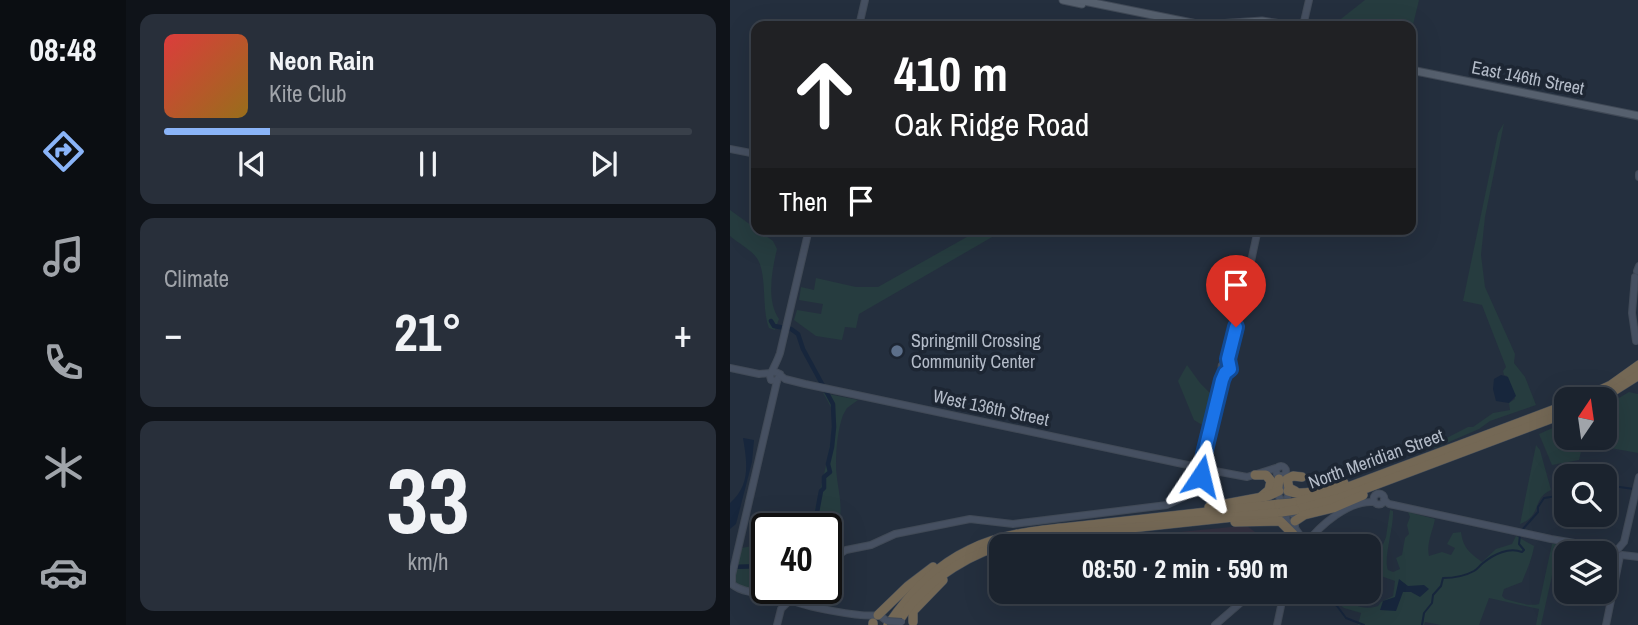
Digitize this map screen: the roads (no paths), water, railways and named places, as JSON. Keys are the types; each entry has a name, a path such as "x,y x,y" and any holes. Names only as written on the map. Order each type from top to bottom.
{"highway":[{"path":"1606,387 1638,365"},
{"path":"1617,389 1638,375"},
{"name":"North Meridian Street","path":"883,623 908,586 938,563 966,549 1024,533 1286,514 1293,506 1554,410"},
{"name":"North Meridian Street","path":"1293,506 1331,501 1554,418"},
{"path":"883,623 958,564 984,551 1018,541 1149,522 1281,492 1328,488 1426,458"},
{"path":"1268,520 1286,514 1314,513 1345,504 1415,470"},
{"path":"1253,499 1266,494 1271,485 1268,476 1258,473"},
{"path":"1279,474 1278,488 1281,492"},
{"path":"1302,477 1290,476 1286,483 1292,491 1303,492"},
{"path":"1299,534 1299,520 1314,513"},
{"path":"1149,522 1156,528 1278,520 1293,534"},
{"path":"915,624 912,615 915,610 958,564"}],"main road":[{"path":"1063,0 1164,21"},
{"path":"1079,0 1182,21"},
{"path":"1250,21 1268,21"},
{"name":"East 146th Street","path":"1416,71 1638,116"}],"street":[{"path":"859,21 864,0"},
{"path":"1304,21 1309,0"},
{"path":"730,149 751,153"},
{"path":"751,593 731,587 732,568 810,235"},
{"path":"842,549 897,530 974,515 1014,520 1167,501 1183,493 1199,471 1204,454 1256,235"},
{"path":"1637,273 1632,325 1638,350"},
{"path":"1632,308 1638,288"},
{"name":"West 136th Street","path":"730,369 775,376 1199,471 1245,477 1258,473 1279,474"},
{"path":"1279,474 1284,481 1279,496 1296,534"},
{"path":"1606,625 1619,554 1637,490 1638,477"},
{"path":"1311,534 1345,508 1378,501 1638,557"},
{"path":"776,625 782,604"},
{"path":"797,604 883,623 908,620 915,624"},
{"path":"1213,625 1237,604"},
{"path":"1277,625 1281,604"}],"water":[{"path":"1501,375 1508,377 1516,396 1509,403 1496,401 1494,379"},
{"path":"743,438 754,440 752,462 736,524 730,529 730,503 741,489 746,473"},
{"path":"1399,579 1408,586 1424,585 1429,589 1420,597 1411,592 1403,592 1396,611 1380,610 1383,601 1395,597"}],"waterway":[{"path":"771,321 774,326 791,329 798,334 803,349 833,404 834,427 828,464 830,472 824,477 824,488 817,513"},
{"path":"1617,487 1634,489"},
{"path":"1522,530 1538,512 1544,498 1554,496"},
{"path":"1422,625 1424,613 1432,603 1433,595 1441,586 1443,578 1470,573 1502,552 1522,552 1524,550 1519,544 1520,535"},
{"path":"730,567 751,566"},
{"path":"1334,604 1346,618 1364,625"}],"place":[{"name":"Springmill Crossing Community Center","path":"897,351"}]}
